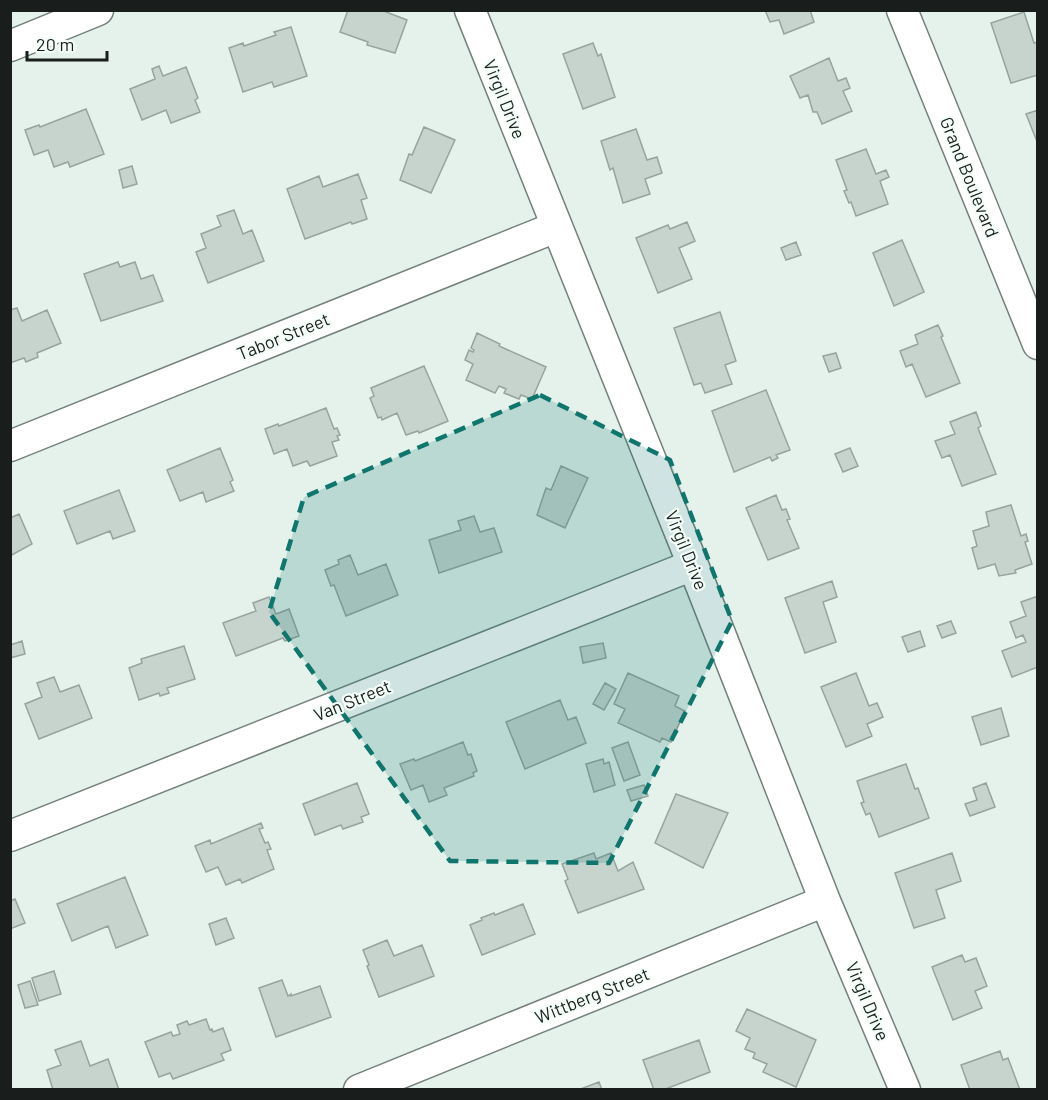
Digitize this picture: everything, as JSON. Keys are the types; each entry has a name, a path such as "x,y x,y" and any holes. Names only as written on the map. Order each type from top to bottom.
{"street":[{"path":"10,46 98,10"},
{"name":"Virgil Drive","path":"470,10 825,901 905,1089"},
{"name":"Grand Boulevard","path":"902,10 1038,344"},
{"name":"Tabor Street","path":"10,446 556,227"},
{"name":"Van Street","path":"10,836 693,566"},
{"name":"Wittberg Street","path":"358,1089 825,901"}],"highlighted area":[{"path":"540,395 670,460 732,621 609,863 450,861 269,612 304,497"}],"building":[{"path":"348,10 381,10 407,20 395,53 367,45 368,42 340,32"},
{"path":"765,10 810,10 814,22 784,34 779,20 770,22"},
{"path":"1024,12 1034,43 1038,42 1038,75 1011,83 991,23"},
{"path":"291,27 307,76 274,87 272,82 243,92 229,48 243,43 244,46"},
{"path":"593,43 598,56 601,54 615,97 583,109 563,54"},
{"path":"829,58 838,81 846,78 850,88 843,91 852,111 822,124 817,112 813,112 808,95 800,98 790,76"},
{"path":"159,66 163,76 186,67 198,98 195,100 200,112 171,123 166,110 142,120 130,89 155,79 152,69"},
{"path":"86,109 104,154 70,167 68,162 54,167 48,150 34,155 25,130 39,125 40,127"},
{"path":"1038,110 1038,144 1026,114"},
{"path":"424,127 455,140 431,193 400,180 409,154 412,155"},
{"path":"636,129 647,160 657,157 662,173 645,179 650,194 623,203 613,168 610,170 601,141"},
{"path":"866,149 876,174 886,170 889,177 880,181 888,204 856,216 844,191 847,190 836,160"},
{"path":"132,166 137,184 123,188 119,170"},
{"path":"358,174 367,198 361,200 367,219 352,224 351,222 305,239 287,189 319,176 323,187"},
{"path":"234,210 243,234 252,230 264,261 208,283 196,252 206,248 201,234 221,226 217,216"},
{"path":"687,222 695,241 679,248 692,279 658,293 636,238 668,225 670,229"},
{"path":"902,240 924,292 894,306 873,253"},
{"path":"796,242 801,255 786,260 781,248"},
{"path":"118,262 120,267 135,262 141,279 153,275 163,301 101,321 84,274"},
{"path":"17,308 22,321 47,310 61,343 37,353 38,357 26,362 24,358 10,363 10,310"},
{"path":"720,312 736,361 725,365 732,384 705,393 701,383 694,385 674,328"},
{"path":"938,325 960,383 926,397 912,364 906,367 900,351 918,344 915,335"},
{"path":"477,333 500,344 499,346 546,367 532,399 521,395 519,399 504,393 506,389 499,386 495,393 466,380 473,364 465,360 469,350 473,352 474,350 471,348"},
{"path":"836,353 841,368 829,372 823,356"},
{"path":"424,366 448,421 419,433 418,431 406,435 397,413 382,420 381,417 378,418 370,398 374,396 371,388"},
{"path":"766,390 790,450 776,455 778,458 772,461 770,457 734,472 712,411"},
{"path":"326,408 334,429 337,428 340,435 337,436 339,440 332,442 337,456 310,466 307,461 293,466 287,449 274,454 265,429"},
{"path":"976,412 981,426 978,428 996,474 962,486 950,455 942,458 935,441 955,434 950,422"},
{"path":"220,448 233,480 230,482 234,491 206,502 203,492 180,501 167,470"},
{"path":"850,448 858,466 843,472 835,454"},
{"path":"561,466 588,478 565,528 537,515 546,488 551,490"},
{"path":"119,490 135,531 113,539 110,531 77,544 64,511"},
{"path":"776,495 782,510 786,509 790,519 787,520 799,548 768,560 746,508"},
{"path":"1011,505 1021,536 1026,534 1028,541 1025,542 1032,564 1015,570 1016,573 999,576 995,564 978,569 972,548 977,546 973,531 989,526 986,512"},
{"path":"19,514 32,544 10,556 10,518"},
{"path":"474,516 480,532 494,528 502,552 439,573 429,540 461,530 458,521"},
{"path":"350,555 358,575 386,564 398,595 346,616 334,585 331,586 325,570 339,564 338,560"},
{"path":"832,581 837,597 823,602 836,642 805,653 785,598"},
{"path":"1038,596 1038,667 1012,677 1002,651 1026,642 1023,635 1016,638 1010,622 1026,616 1021,602"},
{"path":"269,597 276,614 289,609 299,636 285,641 283,638 236,656 223,623 256,611 253,603"},
{"path":"951,621 956,633 942,638 937,626"},
{"path":"920,631 925,646 908,652 902,637"},
{"path":"22,641 25,654 10,658 10,645"},
{"path":"603,643 606,658 583,663 580,647"},
{"path":"184,646 195,679 167,688 169,693 160,696 159,693 139,700 129,668 142,663 141,659"},
{"path":"628,673 679,696 675,706 685,711 671,742 662,738 660,742 618,723 625,709 614,704"},
{"path":"856,673 869,706 877,703 883,717 867,724 872,736 846,747 821,687"},
{"path":"54,677 60,692 79,685 92,718 39,739 25,704 42,697 37,683"},
{"path":"605,683 616,689 604,710 593,704"},
{"path":"560,700 568,720 576,717 586,743 525,769 506,722"},
{"path":"1001,708 1009,736 981,745 972,717"},
{"path":"463,742 468,755 471,754 477,771 473,773 474,776 444,788 447,795 429,802 423,785 411,790 400,764 414,759 415,761"},
{"path":"628,742 640,775 624,781 612,748"},
{"path":"603,759 604,764 609,762 615,785 594,792 586,764"},
{"path":"906,764 929,818 879,837 870,813 866,815 861,803 864,802 857,781"},
{"path":"357,783 369,814 361,817 363,822 343,829 341,825 315,835 303,804"},
{"path":"986,783 995,807 970,816 965,804 977,800 973,788"},
{"path":"644,785 648,796 631,801 627,790"},
{"path":"676,794 728,813 703,868 655,843"},
{"path":"261,823 263,828 259,829 265,843 268,842 271,849 267,850 274,869 242,883 240,879 226,885 218,867 206,872 195,846 210,840 211,844"},
{"path":"594,853 596,859 611,853 618,871 633,862 644,889 578,913 565,881 568,879 562,864"},
{"path":"952,853 961,881 936,890 945,918 914,928 895,873"},
{"path":"125,877 148,935 116,948 108,926 72,941 57,904"},
{"path":"15,899 25,923 10,929 10,901"},
{"path":"523,904 535,934 482,955 470,925 482,920 481,918"},
{"path":"226,918 234,938 216,945 209,924"},
{"path":"387,940 394,956 422,945 434,976 379,997 363,950"},
{"path":"962,955 965,962 976,958 987,986 975,991 982,1008 953,1020 932,967"},
{"path":"54,971 61,994 39,1001 32,978"},
{"path":"282,980 288,996 320,986 331,1017 276,1037 259,988"},
{"path":"30,981 38,1005 25,1008 18,985"},
{"path":"747,1009 816,1040 796,1087 763,1072 767,1064 753,1058 755,1053 745,1049 750,1038 736,1031"},
{"path":"206,1019 213,1032 223,1028 231,1050 221,1054 224,1060 173,1079 170,1073 159,1077 145,1042 171,1032 173,1036 180,1034 177,1025 187,1021 189,1025"},
{"path":"699,1040 710,1072 663,1090 654,1090 643,1060"},
{"path":"81,1041 90,1066 108,1059 119,1090 53,1090 47,1070 61,1065 55,1050"},
{"path":"1000,1051 1003,1060 1008,1058 1020,1090 970,1090 961,1065"},
{"path":"599,1082 602,1090 578,1090"}]}
